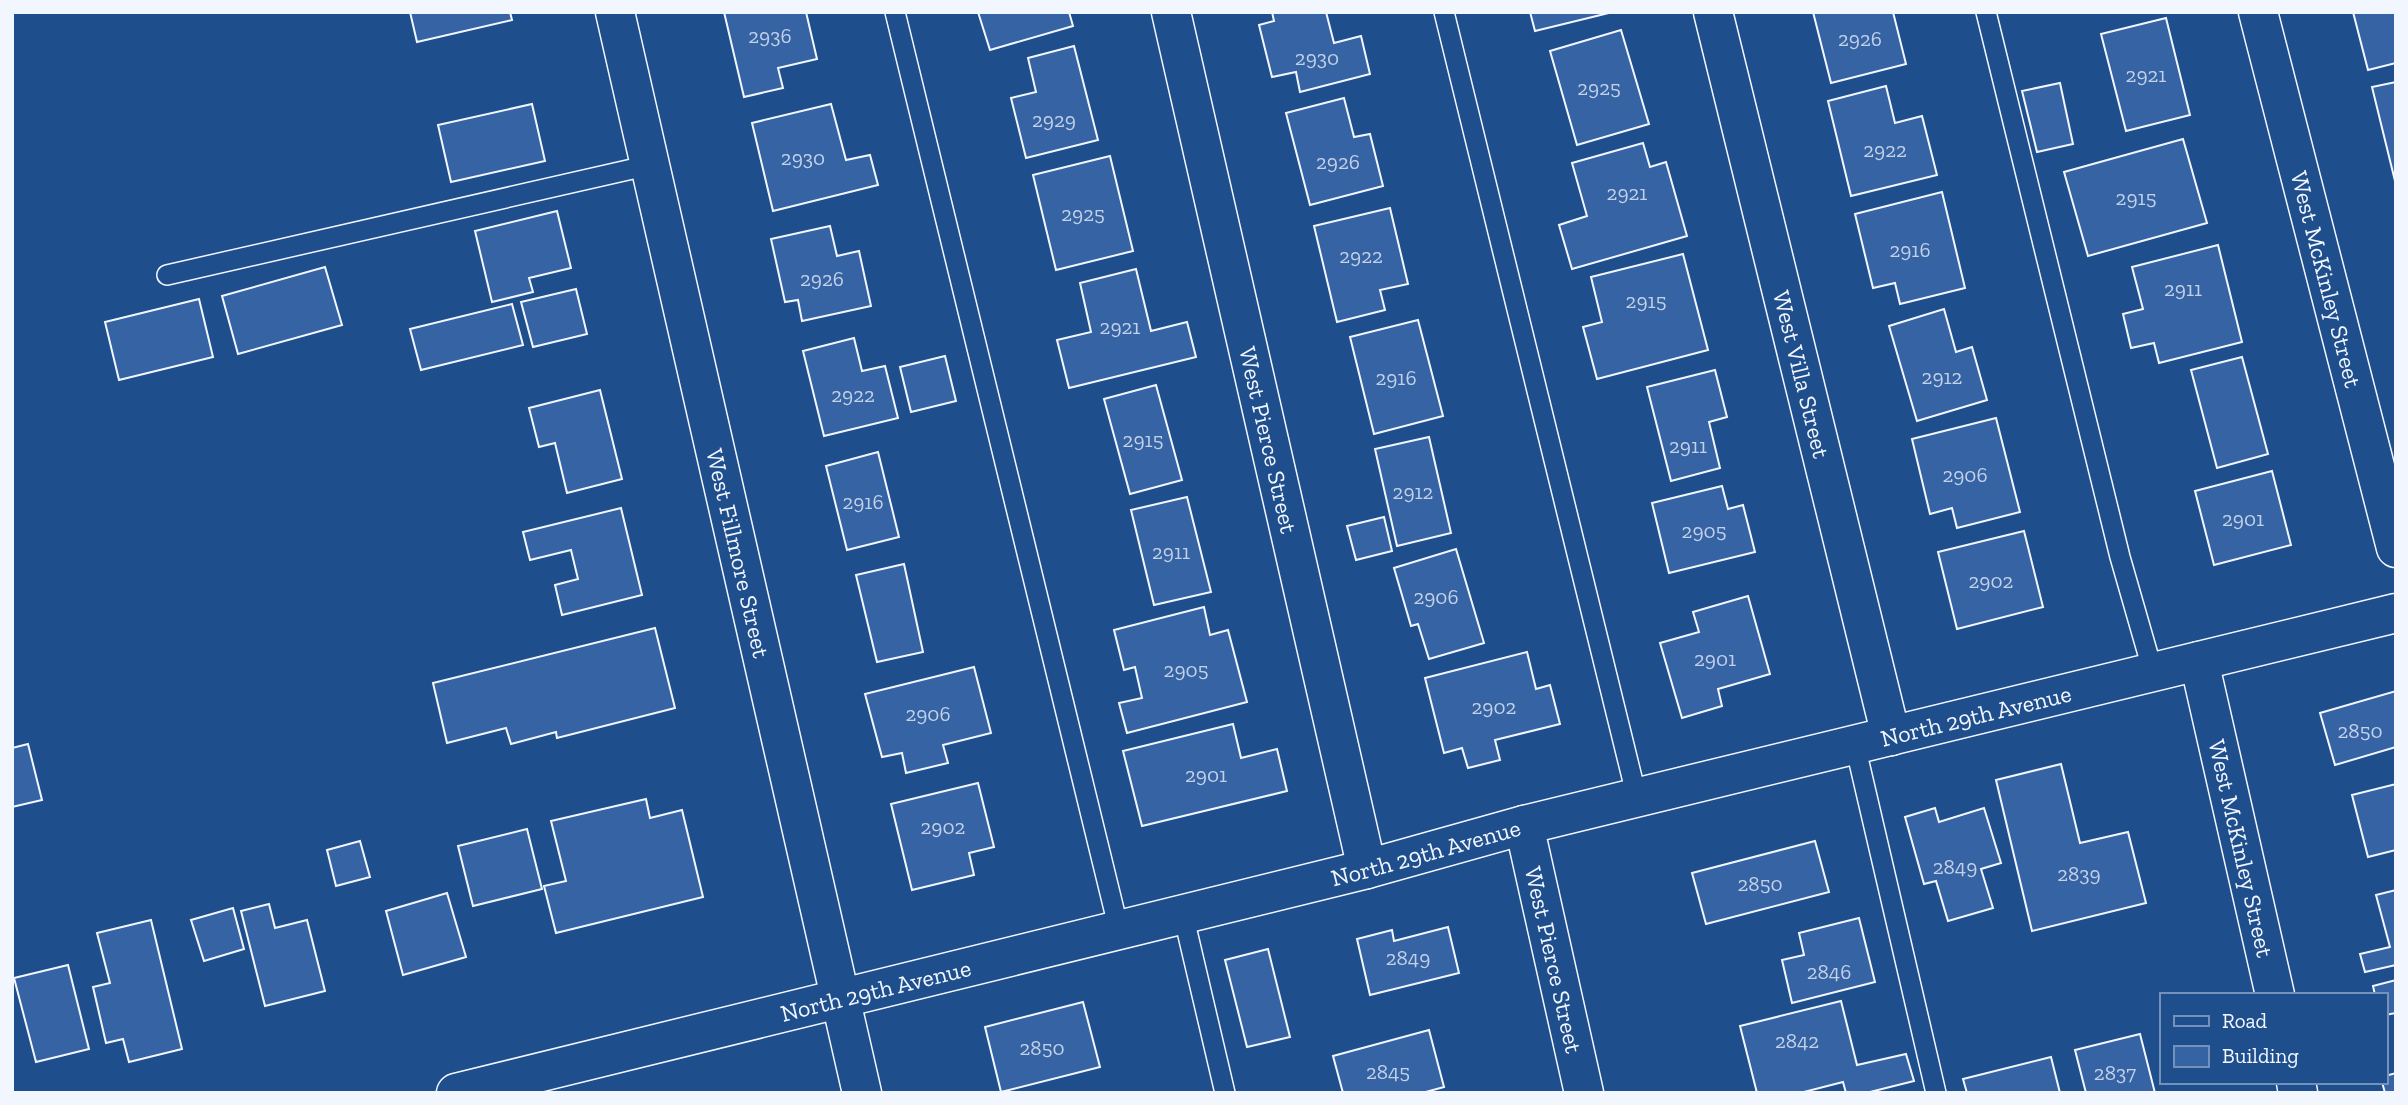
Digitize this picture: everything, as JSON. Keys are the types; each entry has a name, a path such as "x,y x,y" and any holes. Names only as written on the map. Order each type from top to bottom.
{"street":[{"name":"West Fillmore Street","path":"615,12 862,1093"},
{"name":"West Pierce Street","path":"1171,12 1367,869"},
{"name":"West Villa Street","path":"1713,12 1891,736"},
{"name":"West McKinley Street","path":"2258,12 2396,548"},
{"name":"North 29th Avenue","path":"456,1093 533,1084 840,998 1367,869 1524,825 2396,613"},
{"name":"West McKinley Street","path":"2199,661 2276,993"},
{"name":"West Pierce Street","path":"1524,825 1584,1093"}],"lane":[{"path":"895,12 1119,930"},
{"path":"1444,12 1637,798"},
{"path":"1986,12 2120,557 2153,672"},
{"path":"167,275 650,164"},
{"path":"1855,745 1936,1093"},
{"path":"1183,915 1225,1093"}],"building":[{"path":"410,12 510,12 512,20 417,42"},
{"path":"724,12 806,12 817,59 778,68 783,88 744,97"},
{"path":"978,12 1069,12 1073,26 990,50"},
{"path":"1272,12 1326,12 1334,43 1361,36 1370,74 1300,92 1296,72 1272,77 1259,25 1274,21"},
{"path":"1530,12 1609,12 1609,13 1535,31"},
{"path":"1813,12 1893,12 1906,64 1831,83"},
{"path":"2353,12 2396,12 2396,63 2368,70"},
{"path":"2166,18 2190,115 2126,131 2101,34"},
{"path":"1621,30 1649,124 1577,145 1550,51"},
{"path":"1074,46 1098,140 1026,158 1011,98 1036,92 1028,58"},
{"path":"2396,82 2396,181 2395,181 2372,87"},
{"path":"2060,83 2073,144 2037,152 2022,91"},
{"path":"1886,86 1895,123 1922,116 1937,175 1851,196 1828,101"},
{"path":"1344,98 1354,137 1370,134 1383,186 1310,205 1286,113"},
{"path":"532,104 545,161 451,182 438,125"},
{"path":"831,104 846,160 870,155 878,185 773,211 752,123"},
{"path":"2183,139 2207,223 2088,256 2064,172"},
{"path":"1643,143 1650,167 1666,162 1687,236 1572,269 1559,225 1587,216 1572,163"},
{"path":"1110,156 1133,251 1056,270 1033,175"},
{"path":"1942,192 1965,288 1900,304 1895,283 1873,288 1855,214"},
{"path":"1390,208 1408,284 1380,290 1385,310 1337,322 1314,226"},
{"path":"557,211 571,268 529,278 533,292 492,302 475,231"},
{"path":"830,226 837,256 859,251 871,306 802,321 798,300 785,302 771,239"},
{"path":"2218,245 2242,342 2159,363 2154,343 2131,348 2123,314 2143,309 2132,267"},
{"path":"1683,254 1708,350 1597,379 1583,327 1602,322 1591,277"},
{"path":"325,267 342,325 238,354 222,296"},
{"path":"1136,269 1151,331 1187,322 1196,357 1069,388 1057,340 1091,332 1080,283"},
{"path":"576,289 587,334 533,347 521,302"},
{"path":"199,299 213,357 119,380 105,322"},
{"path":"512,304 523,345 421,370 410,329"},
{"path":"1944,309 1956,352 1972,347 1987,400 1917,421 1889,326"},
{"path":"1418,320 1443,416 1374,434 1350,337"},
{"path":"854,338 862,371 885,366 898,418 824,436 803,351"},
{"path":"945,356 956,401 911,412 900,367"},
{"path":"2242,357 2268,454 2217,468 2191,370"},
{"path":"1715,370 1727,417 1709,422 1720,468 1671,481 1647,387"},
{"path":"1156,385 1182,480 1130,494 1104,399"},
{"path":"600,390 622,479 567,493 555,443 539,447 529,408"},
{"path":"1996,418 2020,512 1957,528 1952,508 1930,514 1912,439"},
{"path":"1429,437 1451,533 1397,546 1375,449"},
{"path":"878,452 899,537 847,550 826,466"},
{"path":"2272,471 2291,545 2214,565 2195,491"},
{"path":"1722,486 1728,509 1743,505 1755,552 1669,573 1652,503"},
{"path":"1187,497 1211,592 1154,605 1131,510"},
{"path":"621,508 642,595 562,615 555,585 578,579 571,550 530,560 523,532"},
{"path":"1384,517 1392,551 1356,560 1347,526"},
{"path":"2024,531 2043,607 1957,629 1938,552"},
{"path":"1456,549 1484,643 1429,659 1418,624 1411,626 1394,568"},
{"path":"904,564 923,652 877,662 856,575"},
{"path":"1748,596 1770,674 1718,689 1722,706 1682,718 1660,643 1699,632 1693,612"},
{"path":"1204,607 1210,635 1228,630 1247,702 1127,733 1119,703 1142,698 1135,667 1124,670 1114,630"},
{"path":"655,628 675,708 557,738 556,732 511,744 506,728 447,743 433,683"},
{"path":"1527,652 1536,689 1550,685 1560,724 1495,740 1500,760 1468,768 1462,748 1444,753 1425,678"},
{"path":"974,667 991,733 943,745 948,763 906,773 902,753 882,757 865,694"},
{"path":"2396,691 2396,747 2335,765 2320,713"},
{"path":"1233,724 1241,758 1277,749 1287,791 1142,826 1123,751"},
{"path":"28,744 42,800 12,807 12,748"},
{"path":"2061,764 2080,843 2128,832 2146,903 2032,931 1996,780"},
{"path":"978,783 994,847 969,853 974,875 912,890 891,804"},
{"path":"2396,784 2396,850 2368,857 2352,795"},
{"path":"646,799 650,818 682,810 703,897 556,933 544,886 566,881 551,821"},
{"path":"1935,808 1939,822 1984,808 2001,863 1981,869 1993,908 1948,921 1936,881 1924,884 1905,817"},
{"path":"527,829 542,889 473,906 458,846"},
{"path":"360,841 370,877 336,886 327,850"},
{"path":"1815,841 1829,892 1706,924 1692,873"},
{"path":"2396,890 2396,965 2365,972 2360,954 2390,947 2376,895"},
{"path":"447,893 466,957 403,975 386,911"},
{"path":"269,904 275,928 307,920 325,991 265,1006 241,911"},
{"path":"233,908 244,949 204,961 191,920"},
{"path":"1859,918 1875,982 1792,1003 1782,960 1804,955 1799,933"},
{"path":"151,920 182,1049 129,1062 123,1039 106,1043 93,987 110,983 97,933"},
{"path":"1448,927 1459,973 1370,995 1357,939 1392,930 1394,941"},
{"path":"1268,949 1290,1037 1247,1047 1225,960"},
{"path":"68,965 89,1049 36,1062 14,978"},
{"path":"2396,980 2396,1013 2387,1015 2387,993 2375,993 2373,986"},
{"path":"1841,1001 1857,1065 1906,1054 1914,1081 1866,1093 1846,1093 1843,1082 1800,1093 1757,1093 1740,1026"},
{"path":"1083,1002 1100,1067 1001,1092 985,1027"},
{"path":"1429,1030 1444,1087 1422,1093 1343,1093 1333,1056"},
{"path":"2140,1034 2155,1093 2086,1093 2075,1050"},
{"path":"2051,1057 2060,1093 1967,1093 1963,1079"},
{"path":"2396,1073 2396,1093 2385,1093 2383,1084 2387,1084 2387,1075"}]}
